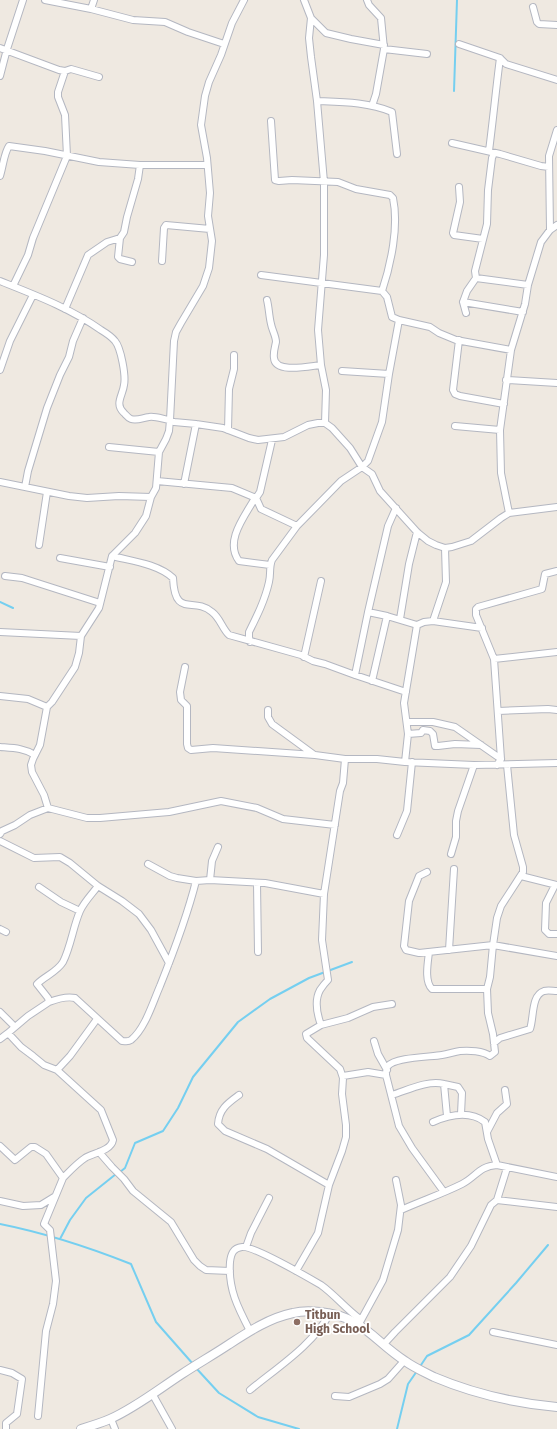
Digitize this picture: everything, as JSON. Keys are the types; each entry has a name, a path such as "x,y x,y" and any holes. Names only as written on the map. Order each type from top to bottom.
{"street":[{"path":"0,76 23,0"},
{"path":"45,0 92,9 133,20 165,22 188,32 224,44"},
{"path":"92,9 94,0"},
{"path":"48,808 44,795 32,772 32,765 40,745 47,706 52,702 73,671 79,653 81,636 86,626 96,613 100,603 112,556 142,524 146,516 151,497 156,488 159,452 169,431 174,341 176,332 207,277 209,268 212,240 208,209 210,193 201,125 205,96 212,74 222,55 224,44 232,23 244,0"},
{"path":"304,0 311,18 310,44 312,70 317,102 324,182 324,255 318,330 321,365 326,390 325,423"},
{"path":"367,0 369,5 381,18 384,47 376,94 372,106"},
{"path":"533,7 537,22 539,24 557,25"},
{"path":"311,18 326,33 384,47 427,54"},
{"path":"459,44 500,58 506,64 557,80"},
{"path":"0,48 7,49 21,56 65,71 71,69 99,77"},
{"path":"466,313 464,302 467,291 476,278 475,270 487,224 488,190 492,158 491,152 496,86 500,58"},
{"path":"13,286 28,255 33,238 66,156 66,115 58,97 58,92 65,71"},
{"path":"317,102 352,103 372,106 392,112 397,154"},
{"path":"271,121 275,180 338,182 356,189 390,195 393,198 394,239 388,274 382,291"},
{"path":"550,230 549,167 551,147 557,130"},
{"path":"452,143 549,167"},
{"path":"0,176 4,167 7,149 10,146 45,151 99,162 140,165 207,165"},
{"path":"132,262 120,259 118,257 120,238 124,232 138,179 140,165"},
{"path":"459,187 460,202 453,233 454,235 483,239"},
{"path":"509,514 501,473 500,430 506,380 511,350 523,312 528,285 541,242 550,230 557,225"},
{"path":"162,261 164,228 166,226 210,229"},
{"path":"65,309 88,255 108,242 120,238"},
{"path":"260,275 382,291 387,297 392,317 430,327 439,334 459,340 511,350"},
{"path":"476,278 528,285"},
{"path":"0,281 53,302 84,318 116,342 125,378 119,404 121,411 132,419 136,420 154,417 174,422 196,424 228,430 258,440 272,440 284,437 308,425 325,423 332,428 350,448 362,467 372,474 380,491 418,532 428,541 436,545 445,548 471,541 501,518 509,514 557,507"},
{"path":"0,370 10,341 33,295"},
{"path":"267,300 275,338 273,357 275,362 281,367 289,368 321,365"},
{"path":"464,302 523,312"},
{"path":"25,487 28,471 47,408 60,375 69,358 73,341 84,318"},
{"path":"250,642 249,632 266,595 270,579 270,565 272,560 297,526 341,481 362,467 370,456 380,430 399,320"},
{"path":"459,340 453,390 455,394 504,404"},
{"path":"228,430 229,389 234,370 234,355"},
{"path":"342,371 389,374"},
{"path":"506,380 557,384"},
{"path":"184,484 196,424"},
{"path":"456,426 500,430"},
{"path":"270,565 239,560 236,557 233,546 241,520 246,515 260,492 272,440"},
{"path":"109,447 159,452"},
{"path":"157,481 232,488 256,498 261,509 297,526"},
{"path":"0,482 47,492 88,498 119,496 151,497"},
{"path":"39,545 47,492"},
{"path":"355,676 388,526 396,508"},
{"path":"400,619 409,564 418,532"},
{"path":"433,621 446,582 445,548"},
{"path":"112,556 143,564 169,574 173,578 176,597 187,606 203,606 212,611 229,635 304,657 355,676 406,692"},
{"path":"60,558 110,567"},
{"path":"499,762 498,711 494,659 476,615 476,610 478,607 542,589 545,574 557,571"},
{"path":"5,576 22,578 100,603"},
{"path":"304,657 321,581"},
{"path":"368,612 400,619 418,625 424,622 433,621 482,628"},
{"path":"372,681 387,616"},
{"path":"397,835 407,811 409,762 407,722 404,709 418,625"},
{"path":"0,632 81,636"},
{"path":"494,659 557,652"},
{"path":"185,667 180,692 181,700 187,706 187,744 189,749 220,749 315,755 344,759 377,759 474,765 499,762"},
{"path":"0,696 28,699 47,706"},
{"path":"268,710 268,717 272,724 315,755"},
{"path":"498,711 557,710"},
{"path":"407,722 433,722 455,727 481,745 499,762 507,765 557,763"},
{"path":"408,734 421,733 423,730 430,731 433,734 435,746 455,744 481,745"},
{"path":"0,747 29,750 36,755"},
{"path":"321,1025 316,1010 320,991 328,980 322,940 324,894 343,783 344,759"},
{"path":"451,854 456,837 456,821 458,811 474,765"},
{"path":"386,1072 390,1064 408,1058 442,1055 460,1051 486,1053 490,1056 495,1052 488,1013 488,989 497,918 501,906 523,872 513,826 507,765"},
{"path":"0,831 15,825 30,815 48,808 87,818 100,818 169,812 221,802 257,808 283,819 335,825"},
{"path":"0,841 34,858 63,858 98,886 122,900 139,914 151,930 169,963"},
{"path":"210,880 212,861 218,847"},
{"path":"148,864 170,876 196,881 210,880 277,885 324,894"},
{"path":"449,950 454,869"},
{"path":"428,872 419,876 409,901 404,946 408,952 429,952 493,945 557,956"},
{"path":"521,876 556,885 546,903 545,923 547,933 557,934"},
{"path":"0,1039 28,1016 49,1002 71,997 75,998 122,1041 127,1042 132,1039 143,1025 151,1008 188,910 196,881"},
{"path":"256,883 258,952"},
{"path":"49,1002 48,998 37,984 63,962 80,911 98,886"},
{"path":"39,887 61,902 80,911"},
{"path":"429,952 428,981 432,989 488,989"},
{"path":"494,1043 500,1038 530,1029 536,999 539,994 546,990 557,991"},
{"path":"296,1271 318,1233 329,1185 346,1137 342,1094 343,1076 340,1069 307,1038 307,1032 321,1025 348,1018 373,1007 392,1004"},
{"path":"0,1012 15,1027"},
{"path":"57,1070 70,1056 98,1019"},
{"path":"8,1033 21,1047 44,1065 57,1070 101,1110 113,1140 112,1144 108,1148 85,1158 74,1166 63,1178 44,1224 50,1230 56,1281 54,1304 46,1331 38,1416"},
{"path":"374,1042 386,1072 399,1126 404,1136 444,1192"},
{"path":"343,1076 368,1072 386,1072"},
{"path":"392,1095 437,1083 458,1087 462,1093 461,1114"},
{"path":"444,1084 447,1116"},
{"path":"487,1132 497,1113 507,1104 505,1090"},
{"path":"239,1095 221,1111 218,1124 220,1128 267,1148 329,1185"},
{"path":"433,1122 447,1116 461,1114 481,1119 485,1122 488,1139 497,1165"},
{"path":"0,1146 15,1160 31,1147 35,1146 46,1154 63,1178"},
{"path":"99,1152 133,1191 171,1222 194,1260 200,1266 206,1270 230,1271"},
{"path":"401,1210 464,1183 484,1168 497,1165 557,1177"},
{"path":"384,1344 450,1276 471,1246 491,1206 497,1200 507,1168"},
{"path":"360,1321 383,1280 398,1230 401,1205 396,1180"},
{"path":"0,1201 23,1206 41,1205 54,1197"},
{"path":"246,1247 251,1233 269,1198"},
{"path":"497,1200 557,1207"},
{"path":"250,1331 238,1308 233,1294 230,1271 232,1253 236,1248 246,1247 282,1263 321,1285 404,1361 433,1376 459,1387 491,1397 515,1402 557,1407"},
{"path":"81,1429 111,1419 153,1395 250,1331 278,1317 294,1312 313,1311 330,1313 360,1321"},
{"path":"250,1390 298,1352 324,1323 330,1313"},
{"path":"492,1332 557,1346"},
{"path":"335,1396 349,1397 380,1384 388,1379 404,1361"},
{"path":"0,1370 12,1373 22,1379 17,1414 6,1422 6,1429"},
{"path":"153,1395 172,1429"},
{"path":"111,1419 115,1429"}],"waterway":[{"path":"454,91 457,0"},
{"path":"0,602 13,608"},
{"path":"120,1172 125,1168 135,1143 163,1131 178,1108 193,1077 238,1022 270,999 309,978 352,962"},
{"path":"60,1239 70,1220 86,1198 116,1174"},
{"path":"0,1224 66,1241 131,1264 156,1322 193,1364"},
{"path":"419,1368 427,1356 469,1335 548,1245"},
{"path":"196,1368 219,1393 258,1417 299,1429"},
{"path":"397,1429 408,1384 417,1371"}],"place":[{"name":"Titbun High School","path":"297,1322"}]}
